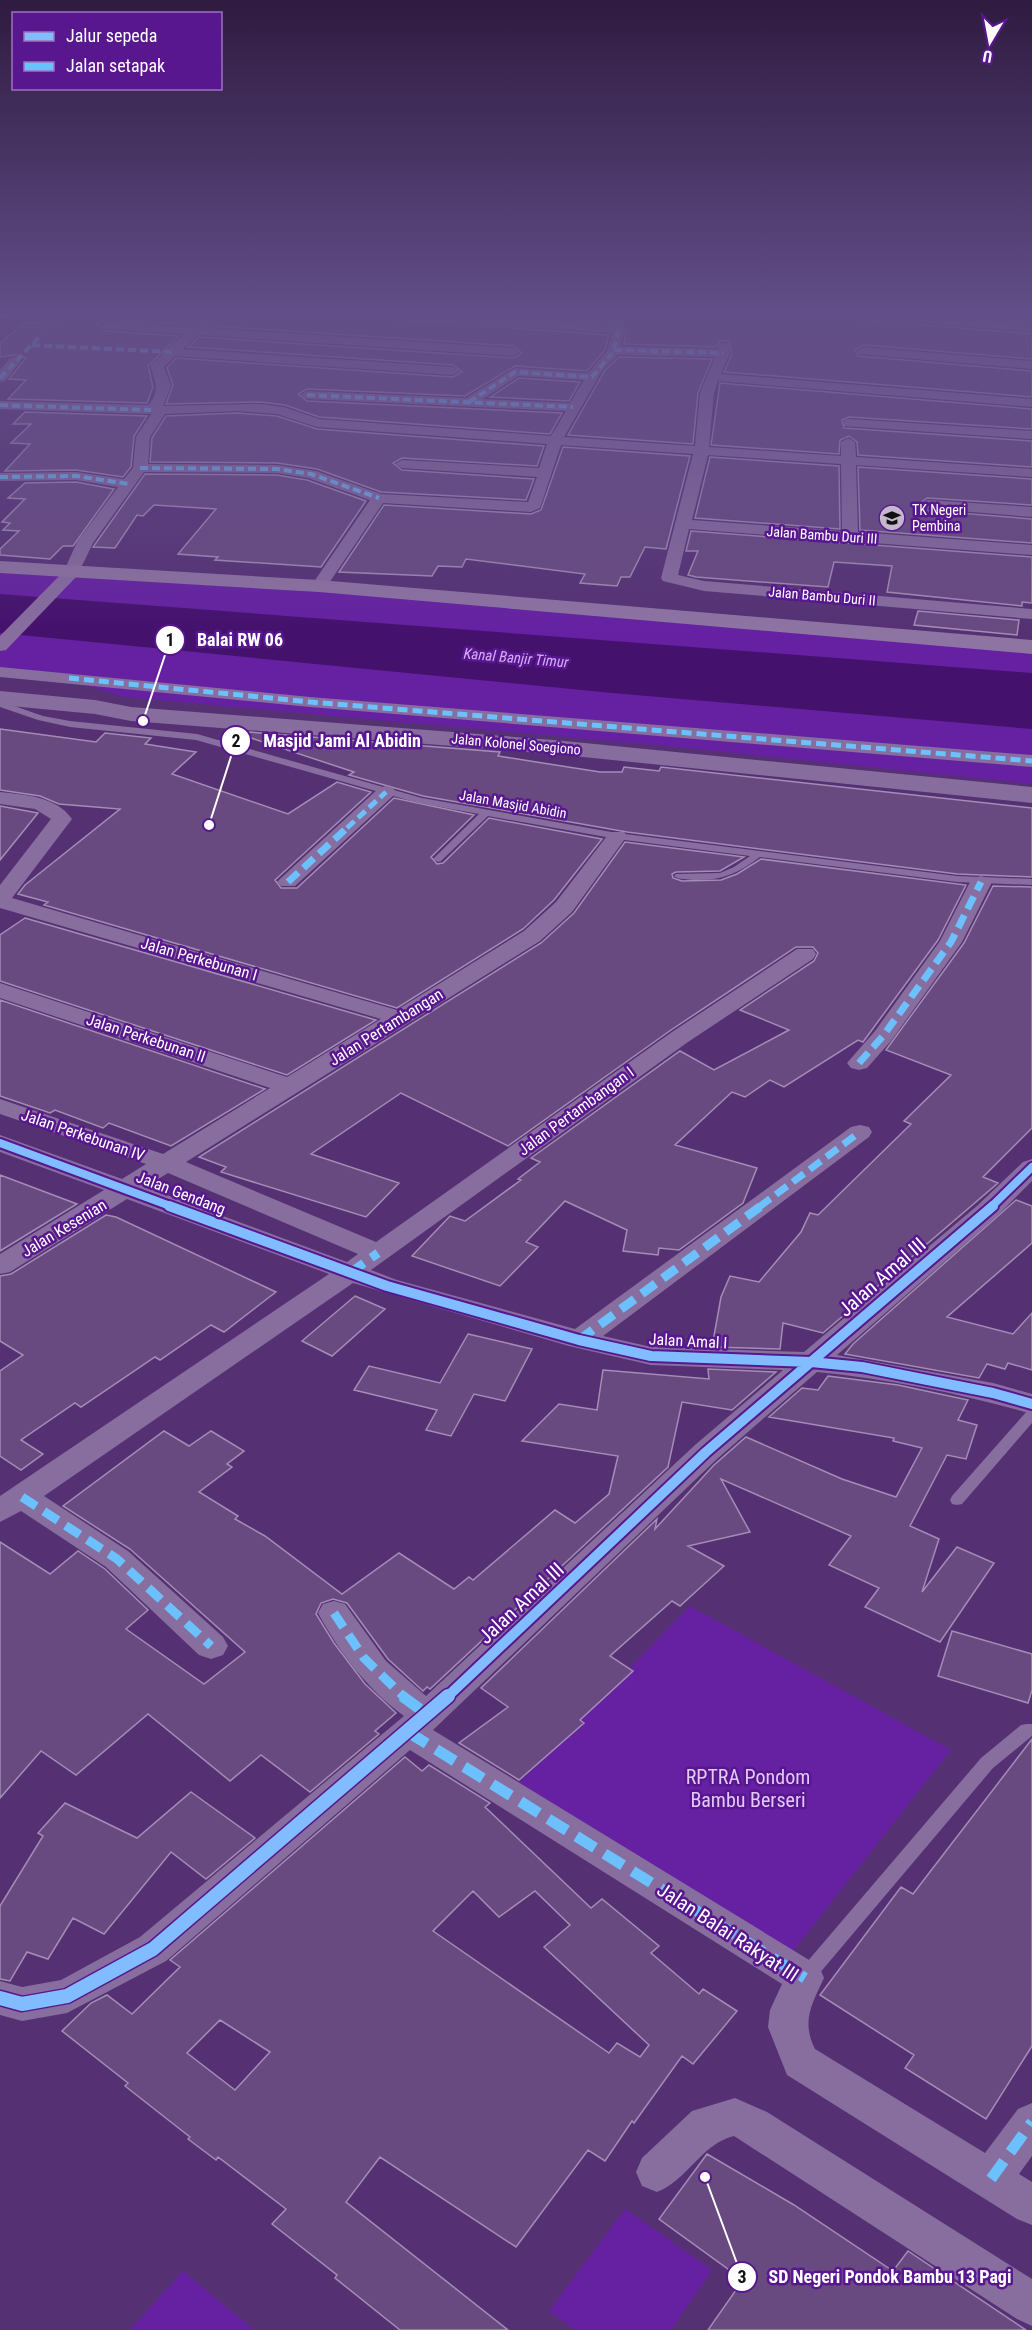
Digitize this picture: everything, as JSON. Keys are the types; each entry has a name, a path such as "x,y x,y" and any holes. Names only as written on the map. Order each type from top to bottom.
{"main road":[{"name":"Jalan Kolonel Soegiono","path":"2,698 125,697 666,746 1032,784"},
{"name":"Jalan Kolonel Soegiono","path":"2,698 95,707 131,714 554,747 1032,795"}],"street":[{"path":"0,646 65,578 85,542 140,468 143,437 153,417"},
{"path":"299,417 317,423 1032,472"},
{"path":"140,468 277,469 311,474 379,498 523,508 535,505 556,439 568,417"},
{"path":"684,524 702,449 705,417"},
{"path":"849,417 850,537"},
{"path":"921,417 1032,435"},
{"path":"402,464 544,473"},
{"path":"927,465 930,543"},
{"path":"0,477 76,476 129,484"},
{"path":"320,586 379,498"},
{"path":"927,505 1032,512"},
{"name":"Jalan Bambu Duri III","path":"684,524 1032,550"},
{"name":"Jalan Bambu Duri II","path":"684,524 669,574 674,581 704,586 1032,614"},
{"path":"0,567 65,578 320,586 1032,647"},
{"path":"0,672 315,702 1032,761"},
{"path":"69,678 125,697"},
{"path":"288,882 386,792"},
{"path":"0,798 45,806 62,819 0,900"},
{"name":"Jalan Pertambangan","path":"127,1189 292,1087 398,1017 492,963 532,936 564,908 617,836"},
{"path":"859,1063 883,1036 951,942 981,882"},
{"name":"Jalan Perkebunan I","path":"0,900 398,1017"},
{"name":"Jalan Pertambangan I","path":"350,1273 680,1037 805,954"},
{"name":"Jalan Perkebunan II","path":"0,990 292,1087"},
{"name":"Jalan Perkebunan IV","path":"0,1106 166,1163"},
{"path":"586,1342 860,1132"},
{"name":"Jalan Gendang","path":"0,1143 350,1273"},
{"name":"Jalan Gendang","path":"166,1163 378,1253"},
{"name":"Jalan Amal III","path":"0,1998 22,2004 67,1996 153,1949 418,1723 706,1452 1028,1177"},
{"name":"Jalan Kesenian","path":"0,1266 127,1189"},
{"path":"211,1646 117,1559 11,1504 350,1273"},
{"name":"Jalan Amal I","path":"350,1273 387,1286 586,1342 651,1356 811,1362 862,1367 993,1393 1032,1404"},
{"name":"Jalan Balai Rakyat III","path":"334,1613 369,1666 402,1697 418,1723 805,1978 786,2013 790,2041 801,2062 1032,2205"},
{"path":"657,2172 706,2124 735,2117 753,2125 1032,2304"},
{"path":"991,2179 1032,2122"}],"lane":[{"name":"Jalan Masjid Abidin","path":"2,698 41,718 70,724 197,737 252,751 386,792 485,813 617,836 758,854 981,882 1032,882"},
{"path":"438,859 485,813"},
{"path":"679,876 712,878 736,872 758,854"},
{"path":"957,1500 1032,1414"},
{"path":"805,1978 822,1954 987,1763 1027,1730 1032,1730"}],"green space":[{"path":"0,567 1032,647 1032,784 676,747 125,697 69,678 0,672"},
{"name":"RPTRA Pondom Bambu Berseri","path":"690,1606 951,1750 782,1965 509,1793"},
{"path":"625,2209 712,2270 671,2330 575,2330 549,2311"},
{"path":"183,2271 254,2330 130,2330"}],"water":[{"name":"Kanal Banjir Timur","path":"0,594 1032,673 1032,729 612,693 0,633"}],"building":[{"path":"20,417 147,417 134,436 131,467 123,477 76,470 5,471 30,444 11,443 31,424 13,424"},
{"path":"166,417 279,417 317,429 544,446 537,466 402,458 393,463 402,470 534,479 526,500 381,492 317,469 277,463 150,462 152,438"},
{"path":"318,417 560,417 550,434"},
{"path":"578,417 696,417 693,444 568,435"},
{"path":"715,417 1032,417 1032,429 849,417 842,420 844,428 1032,441 1032,467 858,455 857,442 849,436 840,440 839,454 711,445"},
{"path":"563,447 690,456 666,549 645,547 630,577 621,577 617,586 580,583 585,574 466,559 462,567 438,566 432,576 339,572 384,505 531,514 541,510"},
{"path":"710,457 839,466 840,529 695,518"},
{"path":"858,467 1032,479 1032,505 927,498 917,505 922,510 1032,519 1032,543 860,530"},
{"path":"145,474 277,475 307,480 366,501 321,567 215,560 218,557 178,554 216,509 154,505 143,516 137,515 115,548 93,547"},
{"path":"76,482 114,489 73,546 63,546 50,559 0,555 0,549 19,531 3,530 10,523 2,522 25,499 8,498 25,483"},
{"path":"691,531 1032,557 1032,603 1022,602 1022,606 887,592 892,566 834,562 828,587 696,577 688,575 698,551 686,551"},
{"path":"918,611 1019,620 1017,635 914,625"},
{"path":"0,729 96,742 105,733 151,738 145,744 196,752 172,774 288,814 337,782 371,792 275,880 281,888 297,888 394,798 474,815 431,857 437,864 443,863 489,818 602,839 554,900 523,929 397,1008 44,905 48,902 18,894 25,885 120,809 59,804 40,796 0,790"},
{"path":"249,732 500,752 498,756 600,772 622,772 624,767 659,771 661,767 1032,808 1032,877 957,874 627,832 423,796 349,775 354,772 248,737"},
{"path":"0,806 38,813 0,860"},
{"path":"625,842 744,857 720,871 672,874 673,878 682,881 721,880 737,874 761,859 966,885 938,940 863,1042 858,1040 784,1087 770,1080 745,1097 732,1092 675,1145 757,1168 743,1203 679,1250 659,1248 658,1255 623,1251 627,1230 565,1201 526,1242 538,1247 500,1286 412,1256 450,1216 465,1221 521,1180 518,1179 540,1162 531,1158 680,1051 714,1070 789,1030 740,1010 814,961 818,953 813,947 796,947 671,1030 508,1146 401,1093 311,1154 399,1183 366,1217 221,1172 226,1167 199,1157 541,943 574,913"},
{"path":"993,886 1032,887 1032,1128 983,1177 998,1183 823,1333 783,1323 780,1349 712,1347 721,1297 730,1276 759,1282 801,1232 810,1213 818,1215 911,1124 904,1121 951,1075 886,1050 964,943"},
{"path":"25,918 376,1020 287,1075 0,981 0,935"},
{"path":"0,1000 265,1089 171,1146 109,1123 103,1128 55,1110 50,1113 0,1096"},
{"path":"0,1175 77,1204 0,1251"},
{"path":"1016,1200 1032,1206 1032,1243 947,1317 1013,1334 1032,1313 1032,1370 1008,1363 1005,1369 987,1364 979,1378 845,1354 853,1344"},
{"path":"106,1215 116,1217 276,1292 224,1332 211,1325 160,1360 155,1357 81,1407 75,1403 21,1440 43,1454 21,1470 0,1456 0,1371 23,1355 0,1341 0,1276 11,1274"},
{"path":"355,1296 385,1309 332,1356 302,1341"},
{"path":"468,1334 532,1349 505,1401 474,1394 451,1436 426,1430 437,1410 354,1390 369,1366 440,1383"},
{"path":"708,1369 776,1372 732,1410 682,1402 668,1467 430,1689 427,1687 423,1691 388,1659 347,1603 333,1599 321,1603 316,1614 334,1643 365,1684 396,1713 375,1731 379,1734 310,1792 261,1755 230,1781 148,1714 76,1775 41,1751 0,1798 0,1542 50,1574 78,1551 105,1569 148,1610 126,1629 204,1684 245,1652 130,1549 63,1506 164,1431 189,1446 211,1431 244,1451 227,1464 232,1467 199,1492 238,1516 235,1519 265,1536 342,1594 399,1553 454,1589 469,1577 473,1580 555,1510 575,1523 609,1494 618,1456 522,1441 559,1404 597,1410 603,1370 709,1379"},
{"path":"828,1376 898,1385 968,1400 958,1420 977,1425 966,1459 947,1455 910,1526 939,1539 922,1592 957,1547 994,1563 940,1642 865,1607 879,1588 829,1565 851,1536 721,1479 750,1532 688,1546 724,1566 680,1606 672,1601 610,1656 633,1671 580,1720 584,1723 519,1780 459,1743 508,1707 481,1688 657,1519 655,1529 714,1465 746,1437 842,1479 896,1497 922,1448 893,1441 894,1438 769,1417 802,1388 818,1390"},
{"path":"952,1631 1032,1654 1032,1690 1028,1703 938,1676"},
{"path":"1032,1739 1032,2046 986,2119 905,2068 914,2055 820,1995 901,1887 913,1894"},
{"path":"405,1757 422,1771 429,1765 490,1803 485,1807 591,1908 602,1899 659,1946 651,1953 699,1994 703,1989 737,2011 693,2064 682,2056 634,2123 632,2121 605,2161 588,2150 516,2247 380,2157 346,2202 508,2330 400,2330 335,2278 337,2275 272,2224 286,2209 218,2157 216,2160 188,2139 190,2137 125,2086 128,2083 62,2031 91,2003 107,1995 132,2014 180,1967 170,1960","holes":["473,1891 499,1917 535,1891 570,1925 544,1947 649,2045 640,2057 617,2043 609,2053 433,1931","220,2020 270,2052 235,2090 187,2053"]},
{"path":"191,1792 255,1838 206,1879 171,1852 104,1934 73,1918 48,1959 27,1952 10,1981 0,1979 0,1906 43,1836 38,1833 65,1803 137,1838"},
{"path":"707,2154 794,2205 893,2271 908,2251 1026,2330 708,2330 743,2280 659,2219"}],"marked path":[{"path":"140,468 277,469 311,474 379,498"},
{"path":"0,477 76,476 129,484"},
{"path":"69,678 310,702 1032,761"},
{"path":"288,882 386,792"},
{"path":"859,1063 883,1036 951,942 981,882"},
{"path":"579,1340 860,1132"},
{"path":"350,1273 378,1253"},
{"path":"22,1497 117,1559 211,1646"},
{"path":"334,1613 364,1658 386,1682 428,1715"},
{"path":"408,1732 805,1978"},
{"path":"991,2179 1032,2122"}],"cycle path":[{"path":"0,1143 387,1286 579,1340 651,1356 811,1362 862,1367 993,1393 1032,1404"},
{"path":"0,1998 22,2004 67,1996 153,1949 428,1715 706,1452 987,1211 1032,1167"}],"place":[{"name":"TK Negeri Pembina","path":"892,518"},
{"name":"Balai RW 06","path":"143,721"},
{"name":"Masjid Jami Al Abidin","path":"209,825"},
{"name":"SD Negeri Pondok Bambu 13 Pagi","path":"705,2177"}]}
